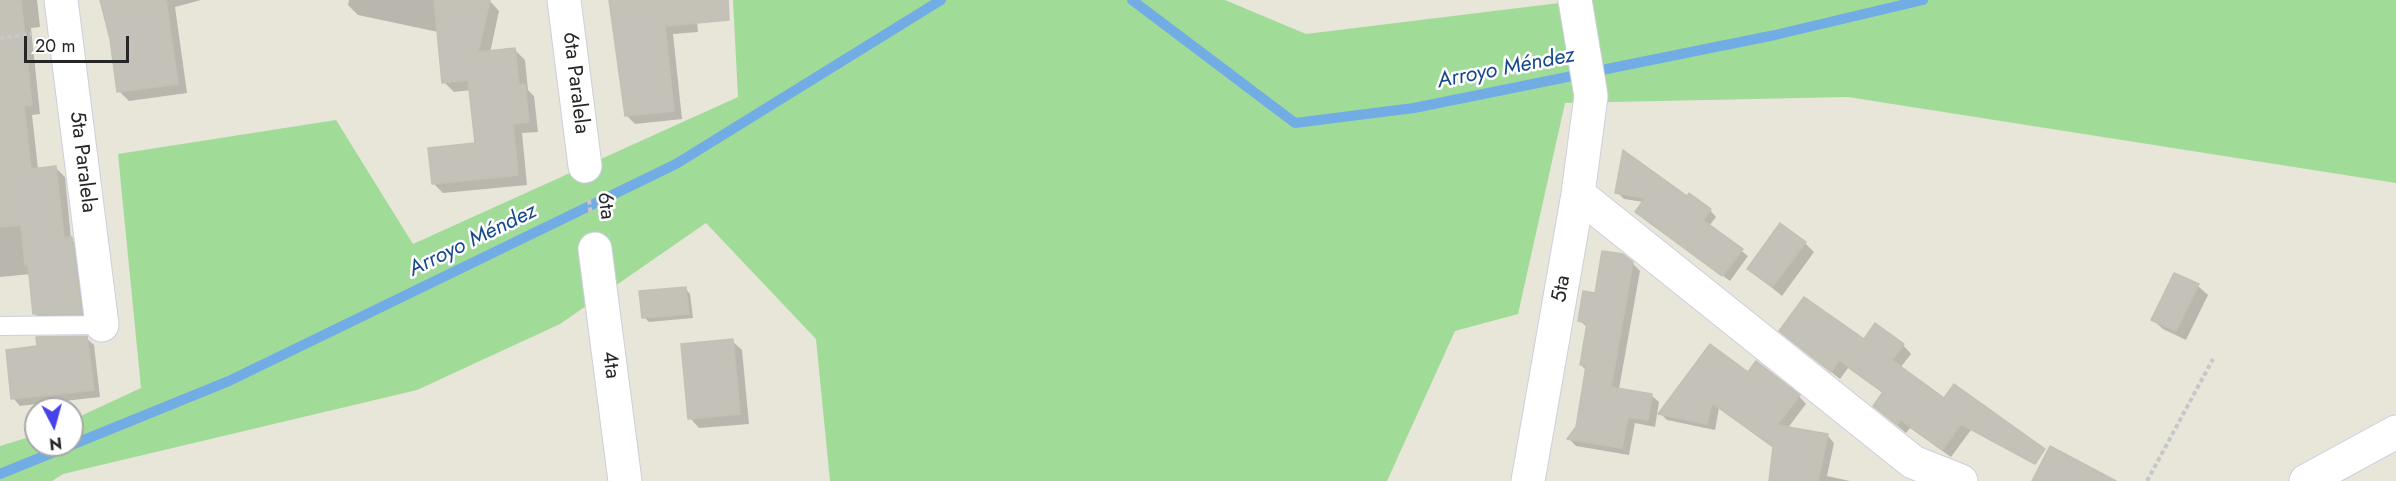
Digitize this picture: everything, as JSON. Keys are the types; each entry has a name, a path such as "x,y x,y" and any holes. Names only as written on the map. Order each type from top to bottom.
{"street":[{"name":"5ta Paralela","path":"61,0 102,325"},
{"name":"6ta Paralela","path":"564,0 585,166"},
{"name":"5ta","path":"1528,481 1578,194 1591,96 1575,0"},
{"path":"1578,194 1913,462 1947,478"},
{"name":"4ta","path":"595,249 625,481"},
{"path":"2306,481 2396,432"}],"lane":[{"path":"0,326 102,325"}],"path":[{"name":"6ta","path":"585,166 595,249"},
{"path":"2147,481 2213,359"}],"green space":[{"path":"733,0 1225,0 1306,34 1584,0 2396,0 2396,183 1848,97 1565,103 1518,314 1455,331 1387,481 830,481 816,339 706,223 560,324 417,390 63,474 52,481 0,481 0,446 24,439 24,457 84,457 84,414 141,388 118,154 336,120 413,244 738,97"}],"building":[{"path":"0,0 21,0 32,105 24,106 31,169 56,166 64,238 72,237 82,314 33,314 21,225 0,227"},
{"path":"100,0 166,0 178,84 117,92 110,39"},
{"path":"434,0 490,0 478,52 515,48 519,85 525,84 529,122 513,124 518,175 432,184 428,148 475,143 468,80 442,83"},
{"path":"609,0 728,0 729,20 665,26 674,111 625,116"},
{"path":"1623,150 1687,196 1689,193 1711,209 1703,220 1743,249 1722,276 1635,212 1645,198 1615,193"},
{"path":"1780,223 1806,242 1772,287 1747,269"},
{"path":"1602,251 1623,254 1633,262 1611,387 1652,394 1648,420 1628,417 1622,448 1567,439 1576,427 1586,366 1580,365 1587,323 1578,321 1583,291 1595,293"},
{"path":"2174,273 2199,284 2176,331 2151,320"},
{"path":"686,287 689,314 642,318 639,291"},
{"path":"1804,297 1864,339 1875,323 1904,344 1892,360 1944,398 1954,384 2045,449 2035,464 1961,424 1942,450 1901,420 1897,425 1873,406 1883,392 1839,360 1831,372 1779,331"},
{"path":"87,336 94,390 11,399 6,350 37,346 36,337"},
{"path":"733,339 740,414 688,419 681,344"},
{"path":"1710,344 1748,372 1756,361 1800,395 1777,425 1828,434 1818,481 1769,481 1773,447 1712,403 1707,424 1658,414"},
{"path":"2050,446 2116,481 2032,481"}],"waterway":[{"name":"Arroyo Méndez","path":"0,474 229,381 676,164 941,0"},
{"name":"Arroyo Méndez","path":"1132,0 1295,123 1414,108 1775,35 1923,0"}]}
